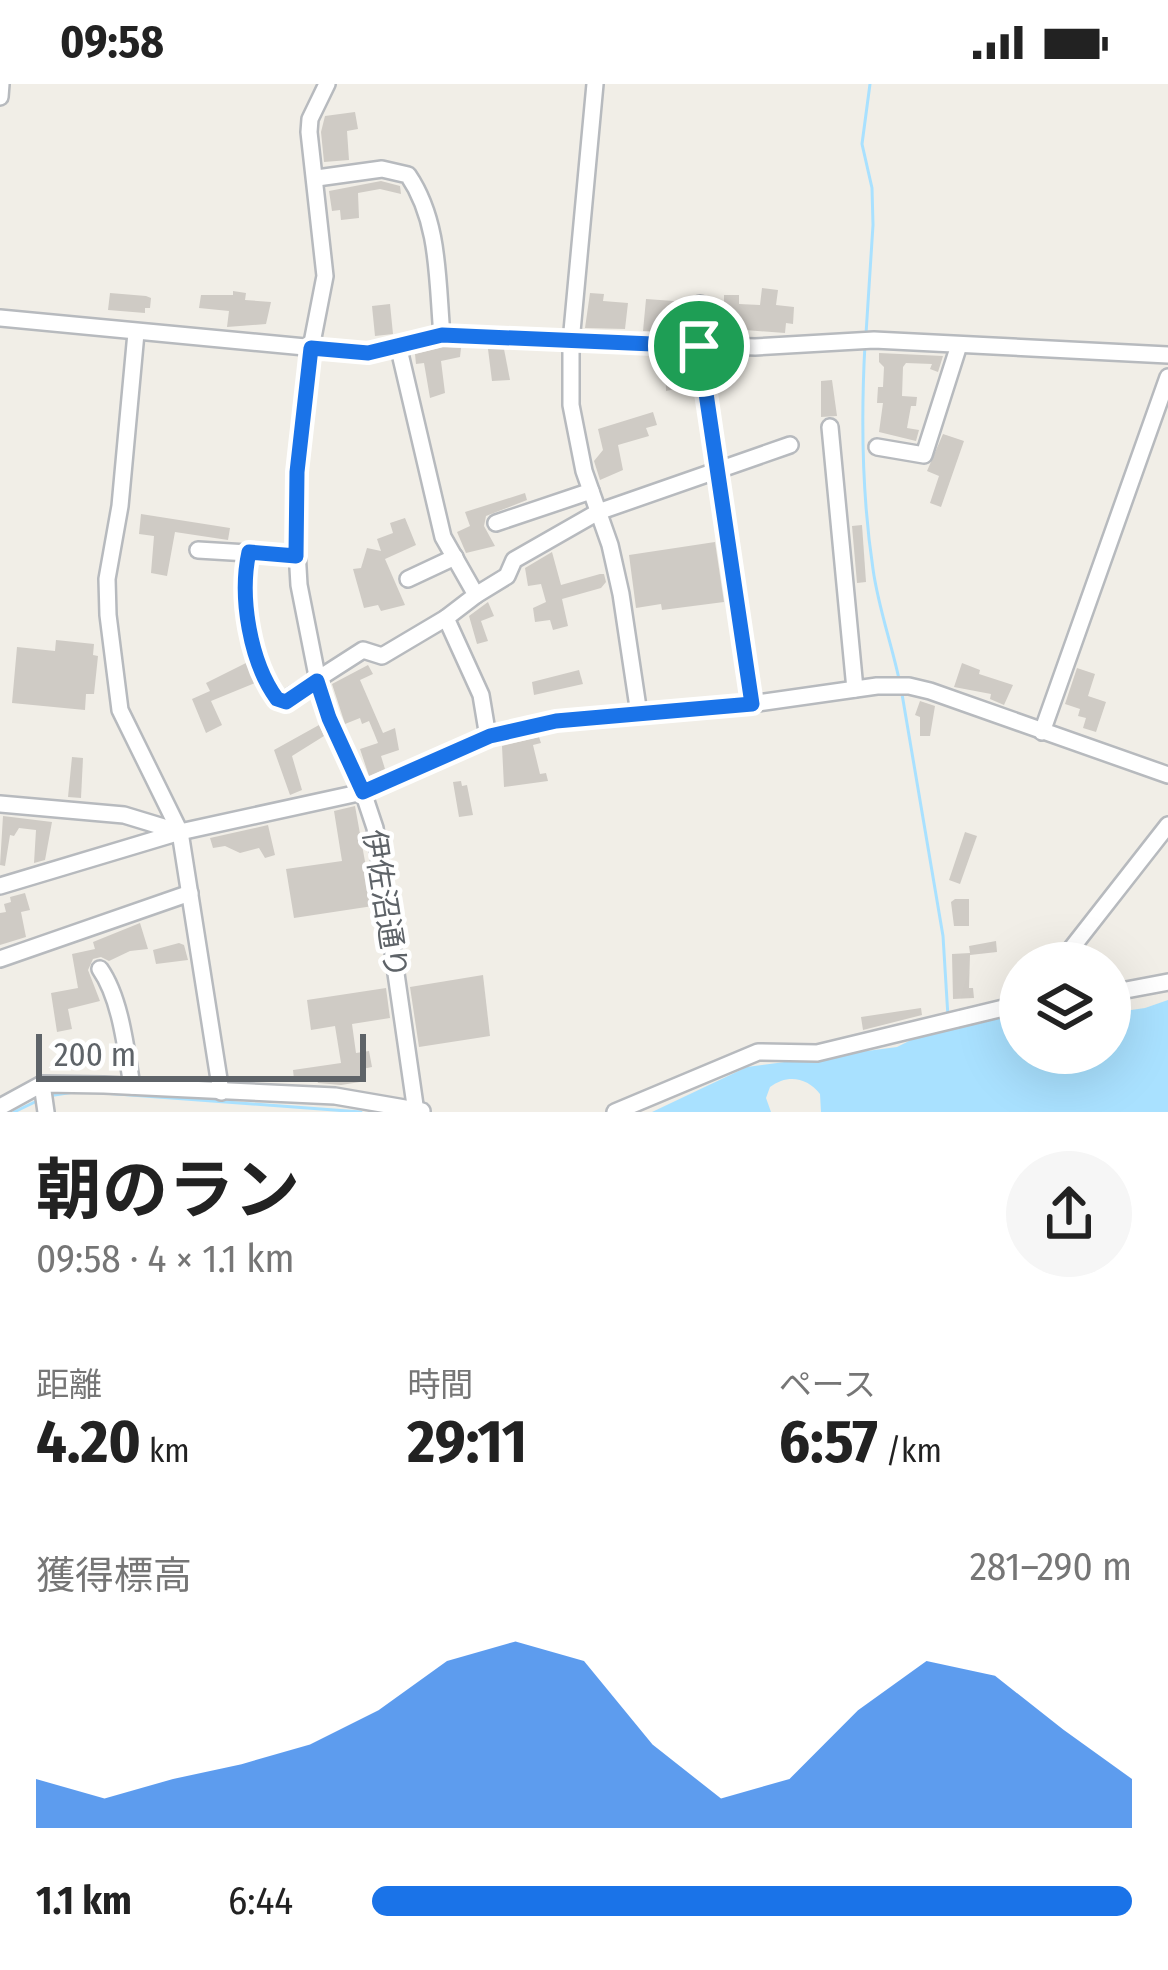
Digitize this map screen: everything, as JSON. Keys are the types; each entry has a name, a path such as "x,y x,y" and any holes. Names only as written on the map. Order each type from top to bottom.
{"street":[{"path":"0,97 1,84"},
{"name":"伊佐沼通り","path":"327,84 310,119 325,276 311,348 297,472 296,556 317,681 363,792 382,866 419,1111"},
{"path":"596,84 571,342 571,405 621,594 639,714"},
{"path":"316,178 382,169 408,176 423,199 434,241 442,335"},
{"path":"700,304 699,346 752,704"},
{"path":"0,318 368,353 442,335 699,346 874,340 1168,356"},
{"path":"136,333 120,506 107,578 108,615 120,710 180,832 221,1092"},
{"path":"398,345 442,537 476,595"},
{"path":"877,448 923,455 959,345"},
{"path":"1042,732 1168,377"},
{"path":"830,427 855,689"},
{"path":"249,552 245,596 260,666 272,693 286,702 363,650 382,656 507,576 514,560 598,512 790,445"},
{"path":"496,523 590,490"},
{"path":"198,550 296,556"},
{"path":"408,579 455,557"},
{"path":"446,617 481,694 488,737"},
{"path":"0,886 180,832 363,792 488,737 556,721 752,704 855,689 910,686 1168,775"},
{"path":"0,804 124,815 180,832"},
{"path":"1076,942 1168,825"},
{"path":"0,959 190,893"},
{"path":"100,969 124,1029 132,1086"},
{"path":"1131,989 1168,982"},
{"path":"615,1112 758,1052 817,1053 999,1009"},
{"path":"0,1107 42,1084 335,1096 419,1111"},
{"path":"42,1084 46,1112"}],"water":[{"path":"1168,1000 1168,1112 821,1112 815,1088 790,1079 770,1087 766,1098 771,1112 652,1112 747,1067 897,1047 927,1032 999,1017 999,1074 1131,1074 1131,1010"}],"building":[{"path":"355,112 358,129 347,131 349,160 324,162 321,132 325,116"},
{"path":"381,181 400,186 401,194 380,189 358,193 359,218 341,220 340,210 332,211 329,191"},
{"path":"762,288 778,290 776,305 794,307 793,324 786,323 785,333 732,329 732,334 711,333 712,304 724,304 724,295 739,295 739,304 760,305"},
{"path":"233,291 246,293 245,300 271,302 266,324 227,327 229,311 199,308 201,295 233,295"},
{"path":"110,293 146,296 151,298 150,308 145,313 108,310"},
{"path":"590,293 604,294 603,301 628,303 625,329 585,328"},
{"path":"646,299 688,302 687,332 643,331"},
{"path":"390,304 393,334 375,336 372,306"},
{"path":"461,348 460,357 441,361 445,393 430,398 424,363 416,364 415,354"},
{"path":"488,349 504,349 510,380 492,381"},
{"path":"879,353 943,356 938,372 930,369 932,364 906,363 903,367 902,396 917,397 907,428 919,430 916,441 879,432 883,403 877,403 878,387 883,387 884,367"},
{"path":"676,356 685,387 666,391 665,357"},
{"path":"832,380 837,416 821,417 821,381"},
{"path":"653,412 657,425 646,428 649,436 618,445 623,470 600,480 594,461 603,450 598,429"},
{"path":"943,434 964,441 941,507 930,503 939,476 927,471"},
{"path":"525,493 527,500 486,516 484,526 495,546 466,553 457,532 470,526 465,512"},
{"path":"141,514 230,528 228,540 175,532 167,576 151,573 154,536 139,534"},
{"path":"405,518 416,545 385,559 405,605 381,611 378,605 364,608 353,569 361,568 367,548 381,551 377,539 393,533 390,523"},
{"path":"862,525 866,582 857,583 852,526"},
{"path":"715,542 724,602 662,610 661,604 636,608 629,555"},
{"path":"552,552 561,585 600,574 606,582 601,588 562,599 568,626 553,630 550,620 535,622 533,608 546,602 541,584 528,586 525,568"},
{"path":"488,602 494,616 481,621 488,641 477,644 469,616"},
{"path":"56,640 94,644 93,655 98,656 94,694 86,694 85,710 12,703 17,647 55,651"},
{"path":"246,663 255,683 211,701 222,725 206,733 192,699 210,691 206,683"},
{"path":"962,663 1013,685 1004,705 990,699 991,694 954,687"},
{"path":"368,665 373,674 360,680 383,733 395,728 399,750 381,756 385,769 369,776 360,749 378,743 374,733 369,721 362,724 360,718 345,724 332,684"},
{"path":"1077,668 1095,674 1088,696 1106,702 1096,732 1083,728 1086,718 1078,716 1080,709 1065,704"},
{"path":"579,670 583,684 534,695 532,682"},
{"path":"920,701 935,706 930,736 920,736 920,717 915,715"},
{"path":"319,725 324,736 292,756 302,790 290,795 274,750"},
{"path":"539,737 541,743 533,745 540,774 546,773 548,781 504,787 502,746"},
{"path":"72,757 83,758 81,798 68,797"},
{"path":"461,781 462,786 467,785 473,815 459,817 453,782"},
{"path":"355,806 373,906 294,918 286,869 342,861 334,811"},
{"path":"3,816 52,822 45,860 34,863 36,830 19,828 10,835 5,866 0,865"},
{"path":"268,825 275,855 265,858 259,848 240,853 225,846 213,848 210,838"},
{"path":"965,832 977,836 960,884 949,880"},
{"path":"25,893 30,910 21,912 26,937 0,945 4,904"},
{"path":"969,899 969,926 954,926 951,902"},
{"path":"140,923 148,949 109,961 93,959 88,970 100,1001 68,1009 72,1029 57,1032 51,993 78,988 72,954 95,949 93,942"},
{"path":"996,941 997,952 970,955 969,988 974,998 953,999 952,954 970,953 969,946"},
{"path":"179,943 188,960 156,964 153,950"},
{"path":"483,975 490,1036 419,1047 410,987"},
{"path":"386,988 390,1018 352,1024 356,1053 369,1051 372,1067 362,1069 360,1082 318,1083 315,1076 294,1079 293,1070 341,1063 335,1026 311,1030 307,1000"},
{"path":"921,1008 922,1015 863,1030 861,1017"}],"waterway":[{"path":"866,334 873,225 872,188 862,144 870,84"},
{"path":"865,344 863,456 869,541 899,679"},
{"path":"902,694 943,936 948,1017"},
{"path":"48,1096 74,1092"},
{"path":"90,1092 361,1112"},
{"path":"14,1112 39,1100"}],"route":[{"path":"442,335 699,346 752,704 556,721 490,736 363,792 317,681 286,702 272,693 260,666 245,596 249,552 296,556 297,472 311,348 368,353 442,335"}]}
